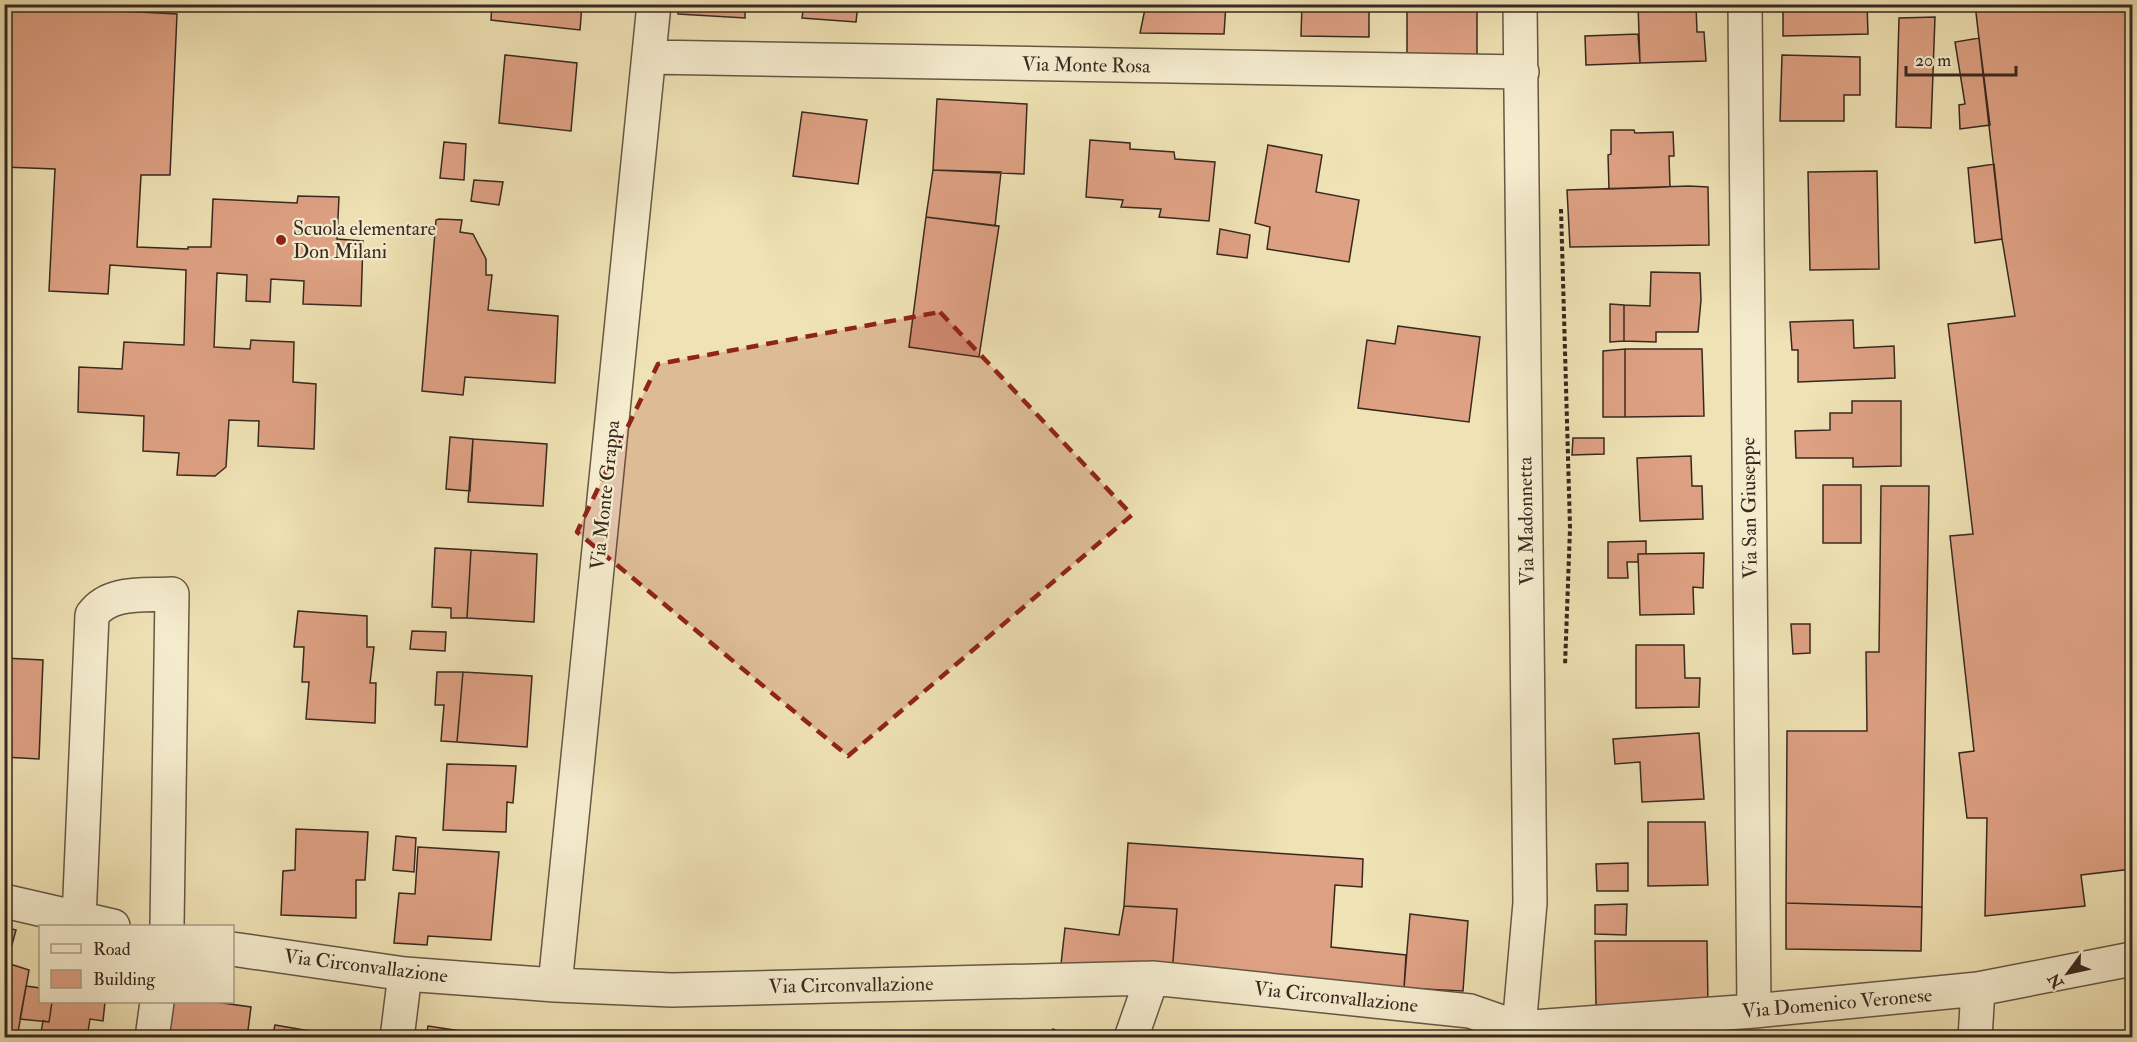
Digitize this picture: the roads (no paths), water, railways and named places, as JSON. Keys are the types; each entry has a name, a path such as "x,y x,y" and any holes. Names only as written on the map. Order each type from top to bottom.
{"street":[{"name":"Via Monte Grappa","path":"555,985 654,4"},
{"name":"Via Madonnetta","path":"1517,1033 1530,903 1520,4"},
{"name":"Via San Giuseppe","path":"1745,4 1754,1011"},
{"name":"Via Monte Rosa","path":"650,57 1522,72"},
{"path":"79,919 92,615 99,605 113,597 172,594 167,925"},
{"path":"4,901 104,925"},
{"name":"Via Circonvallazione","path":"234,949 405,974 555,985 672,990 1152,978 1470,1011"},
{"name":"Via Domenico Veronese","path":"1470,1011 1517,1033 1978,989 2133,959"},
{"path":"397,1038 405,974"},
{"path":"1131,1038 1152,978"},
{"path":"1975,1038 1978,989"},
{"path":"152,1038 157,1003"}],"place":[{"name":"Scuola elementare Don Milani","path":"281,240"}]}
